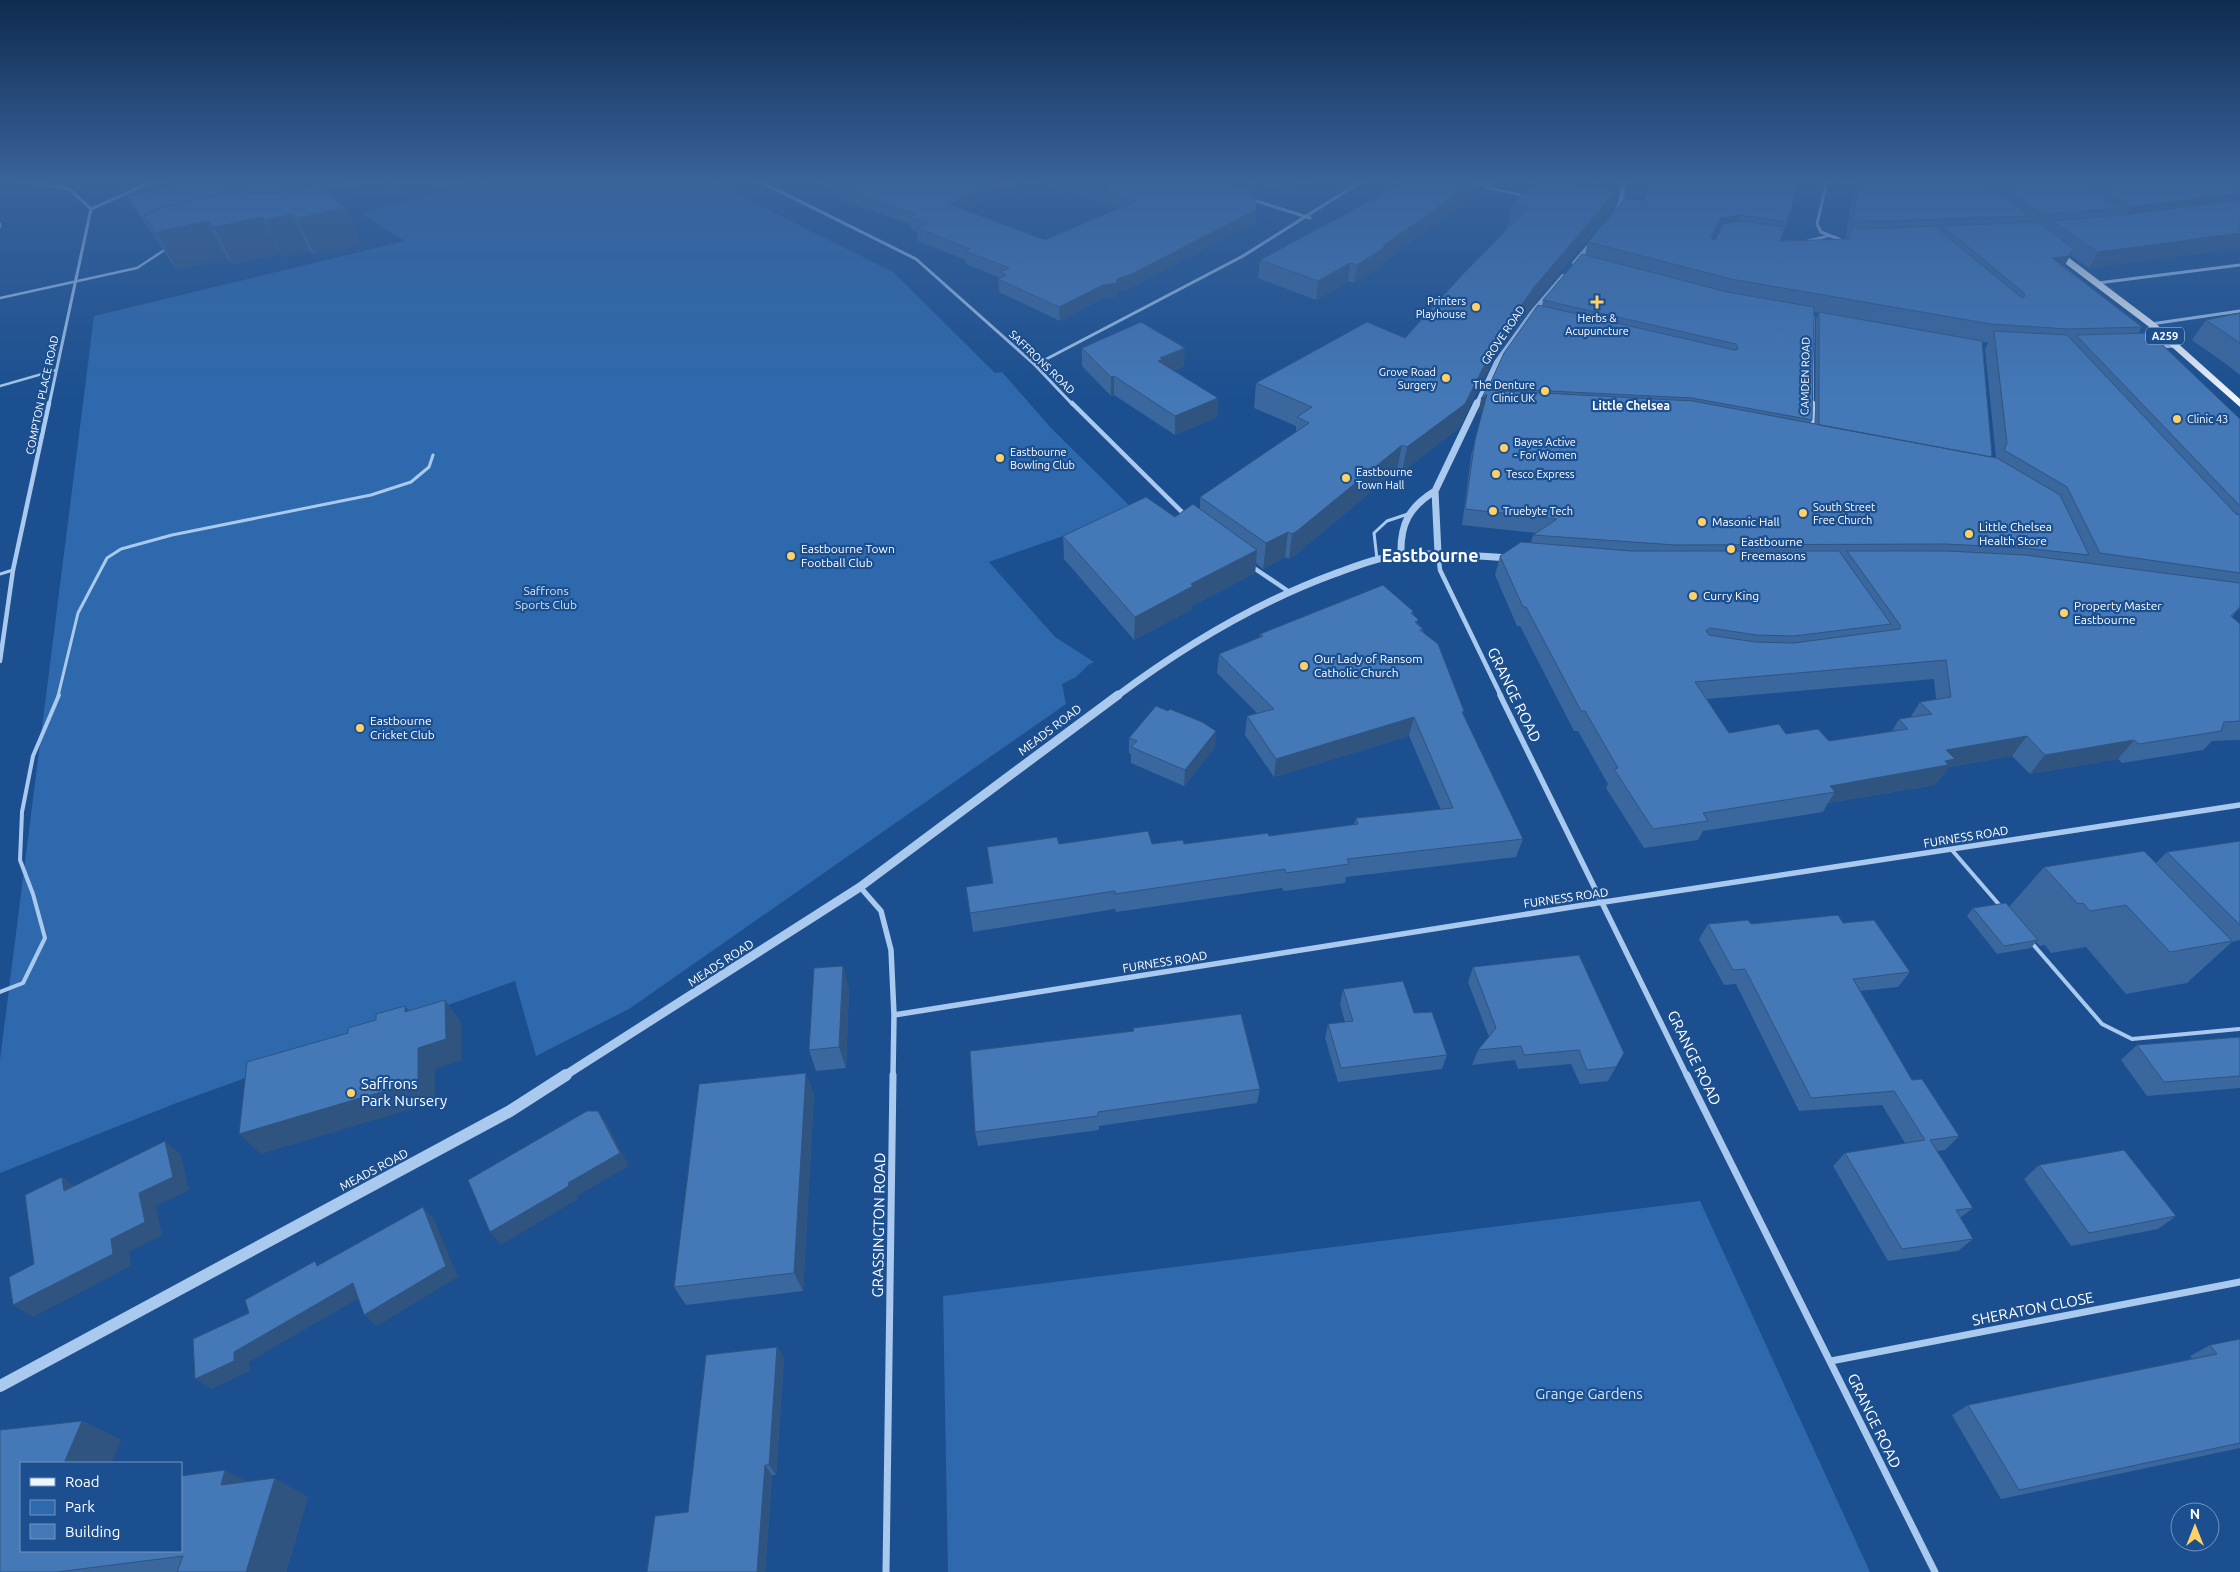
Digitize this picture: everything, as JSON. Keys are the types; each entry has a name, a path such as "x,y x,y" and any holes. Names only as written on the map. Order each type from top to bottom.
{"main road":[{"name":"A259","path":"2059,254 2152,324 2240,404"}],"street":[{"name":"COMPTON PLACE ROAD","path":"0,661 13,570 82,254"},
{"name":"SAFFRONS ROAD","path":"907,254 916,259 1035,365 1191,520"},
{"path":"1035,365 1209,276 1247,254"},
{"name":"GROVE ROAD","path":"1438,553 1440,541 1435,517 1439,504 1435,491 1497,362 1533,312 1582,254"},
{"path":"1577,260 1586,263"},
{"path":"2098,283 2240,264"},
{"path":"2152,324 2240,311"},
{"path":"1533,312 1541,314"},
{"name":"CAMDEN ROAD","path":"1811,436 1814,326 1812,316 1822,318"},
{"path":"2148,347 2178,346"},
{"path":"1478,402 1486,402"},
{"path":"1401,555 1401,527 1418,500 1435,491"},
{"name":"MEADS ROAD","path":"0,1386 510,1111 689,999 860,887 1162,663 1213,630 1288,591 1377,559 1401,555 1438,553 1522,558"},
{"name":"GRANGE ROAD","path":"1438,553 1440,570 1601,903 1935,1572"},
{"path":"1250,565 1288,591"},
{"name":"FURNESS ROAD","path":"894,1015 2240,804"},
{"name":"GRASSINGTON ROAD","path":"860,887 881,911 891,950 894,1015 886,1572"},
{"name":"SHERATON CLOSE","path":"1831,1361 2240,1282"}],"lane":[{"path":"0,298 137,268 158,254"},
{"path":"2228,313 2234,317"},
{"path":"0,386 56,370"},
{"path":"0,992 23,983 46,938 33,894 20,860 22,812 33,756 59,694 75,622 107,558 121,549 172,535 371,495 411,482 429,467 433,454"},
{"path":"1185,514 1192,509"},
{"path":"1377,559 1374,533 1388,521 1408,514"},
{"path":"0,574 13,570"},
{"path":"1951,849 2005,912"},
{"path":"2024,934 2102,1024 2132,1039 2239,1029"}],"green space":[{"name":"Saffrons Sports Club","path":"350,254 858,254 893,272 995,373 1002,372 1051,428 1135,511 989,562 1055,637 1094,662 1088,665 1076,677 1062,684 1066,704 629,1009 536,1056 515,981 179,1102 0,1173 0,1060 94,316"},
{"name":"Grange Gardens","path":"1700,1201 1870,1572 948,1572 943,1296"}],"building":[{"path":"974,254 1170,254 1132,274 1117,279 1117,283 1103,285 1059,307 998,279 1006,275 1000,272 1009,268"},
{"path":"1270,254 1374,254 1357,265 1350,263 1318,281 1260,260"},
{"path":"1482,254 1562,254 1535,286 1499,336 1465,404 1407,447 1402,445 1297,531 1292,534 1288,532 1266,543 1200,497 1309,423 1297,417 1312,407 1256,383 1367,322 1405,338"},
{"path":"1583,254 1727,292 1814,307 1812,420 1692,398 1488,388 1504,353 1538,305 1734,350 1738,349 1736,344 1543,300"},
{"path":"1636,254 1969,254 2022,298 2025,296 2024,293 1977,254 2069,254 2052,258 2142,327 2068,329 1991,324 1731,279"},
{"path":"1819,312 1982,341 1991,457 1819,425"},
{"path":"2240,313 2240,343 2206,320"},
{"path":"1141,322 1185,348 1160,358 1163,360 1158,361 1218,398 1175,416 1114,376 1111,377 1082,348"},
{"path":"1994,331 2067,335 2236,514 2240,515 2240,573 2100,553 2067,487 2004,450 2007,443"},
{"path":"2150,333 2240,419 2240,506 2076,335"},
{"path":"1486,390 1693,401 1997,458 2060,495 2089,555 2024,548 1945,544 1675,545 1533,535 1557,519 1465,509 1475,440 1487,394 1481,399"},
{"path":"1146,497 1175,517 1193,504 1257,550 1191,584 1193,586 1135,617 1063,536"},
{"path":"1521,542 1631,551 1839,551 1891,624 1794,636 1756,635 1710,628 1706,631 1709,635 1755,642 1794,643 1900,629 1900,625 1847,551 1947,551 2025,555 2240,583 2240,607 2231,616 2240,624 2240,721 2224,722 2221,731 2139,744 2134,740 2045,755 2027,736 1946,750 1955,759 1945,761 1948,765 1830,786 1835,792 1703,813 1708,821 1653,829 1614,769 1618,768 1585,711 1581,711 1526,607 1523,607 1500,556","holes":["1946,660 1951,697 1920,702 1932,714 1899,719 1908,729 1829,741 1818,729 1786,734 1779,724 1729,733 1695,682"]},
{"path":"1383,585 1413,611 1411,613 1419,620 1415,622 1423,629 1420,630 1438,644 1464,711 1462,712 1523,839 1347,859 1349,864 1286,873 1285,869 1115,894 1115,891 970,913 966,887 993,883 987,847 1057,837 1059,844 1148,831 1152,844 1183,840 1184,844 1268,833 1269,836 1358,824 1356,818 1453,808 1414,717 1276,759 1247,716 1274,709 1219,654 1263,636 1260,634"},
{"path":"1156,706 1168,711 1170,709 1202,722 1216,731 1185,770 1131,747 1137,741 1129,738"},
{"path":"2240,841 2240,925 2167,852"},
{"path":"2144,851 2232,941 2170,952 2126,905 2090,911 2083,903 2078,904 2044,867"},
{"path":"2006,903 2038,940 2004,946 1973,908"},
{"path":"1838,915 1843,923 1874,920 1910,972 1853,979 1912,1080 1922,1079 1959,1136 1930,1140 1973,1208 1956,1210 1973,1239 1902,1249 1845,1153 1925,1140 1894,1091 1811,1098 1745,969 1733,970 1708,924 1748,920 1751,924"},
{"path":"1579,955 1624,1053 1616,1067 1587,1070 1579,1050 1524,1055 1521,1046 1478,1050 1496,1028 1473,967"},
{"path":"843,966 839,1047 809,1050 814,968"},
{"path":"1403,981 1414,1013 1432,1012 1447,1055 1341,1068 1328,1024 1353,1021 1343,989"},
{"path":"445,1000 446,1039 418,1048 418,1081 239,1134 247,1062 348,1033 348,1028 376,1020 376,1014 405,1006 405,1012"},
{"path":"1241,1014 1260,1089 1098,1112 1098,1116 975,1132 970,1051 1134,1031 1133,1028"},
{"path":"2240,1037 2240,1076 2164,1082 2137,1045"},
{"path":"806,1073 794,1273 674,1287 699,1084"},
{"path":"587,1111 598,1111 620,1153 568,1183 569,1186 490,1232 468,1180"},
{"path":"165,1141 173,1177 139,1193 145,1222 111,1239 113,1254 13,1305 9,1277 34,1264 25,1195 62,1177 64,1191"},
{"path":"2124,1150 2176,1216 2089,1233 2039,1165"},
{"path":"423,1207 446,1266 364,1315 353,1283 234,1352 234,1361 195,1379 193,1339 249,1313 245,1300 315,1261 317,1266"},
{"path":"2240,1339 2240,1443 2019,1490 1968,1405 2217,1354 2210,1345"},
{"path":"777,1347 769,1465 765,1465 757,1572 647,1572 655,1516 688,1512 706,1355"},
{"path":"82,1421 64,1462 20,1462 20,1552 182,1552 182,1476 225,1470 221,1485 275,1478 246,1572 177,1572 183,1556 57,1572 0,1572 0,1430"}],"place":[{"name":"Herbs & Acupuncture","path":"1597,302"},
{"name":"Printers Playhouse","path":"1476,307"},
{"name":"Grove Road Surgery","path":"1446,378"},
{"name":"The Denture Clinic UK","path":"1545,391"},
{"name":"Clinic 43","path":"2177,419"},
{"name":"Bayes Active - For Women","path":"1504,448"},
{"name":"Eastbourne Bowling Club","path":"1000,458"},
{"name":"Tesco Express","path":"1496,474"},
{"name":"Eastbourne Town Hall","path":"1346,478"},
{"name":"Truebyte Tech","path":"1493,511"},
{"name":"South Street Free Church","path":"1803,513"},
{"name":"Masonic Hall","path":"1702,522"},
{"name":"Little Chelsea Health Store","path":"1969,534"},
{"name":"Eastbourne Freemasons","path":"1731,549"},
{"name":"Eastbourne Town Football Club","path":"791,556"},
{"name":"Curry King","path":"1693,596"},
{"name":"Property Master Eastbourne","path":"2064,613"},
{"name":"Our Lady of Ransom Catholic Church","path":"1304,666"},
{"name":"Eastbourne Cricket Club","path":"360,728"},
{"name":"Saffrons Park Nursery","path":"351,1093"}],"district":[{"name":"Little Chelsea","path":"1631,406"},
{"name":"Eastbourne","path":"1430,556"}]}
